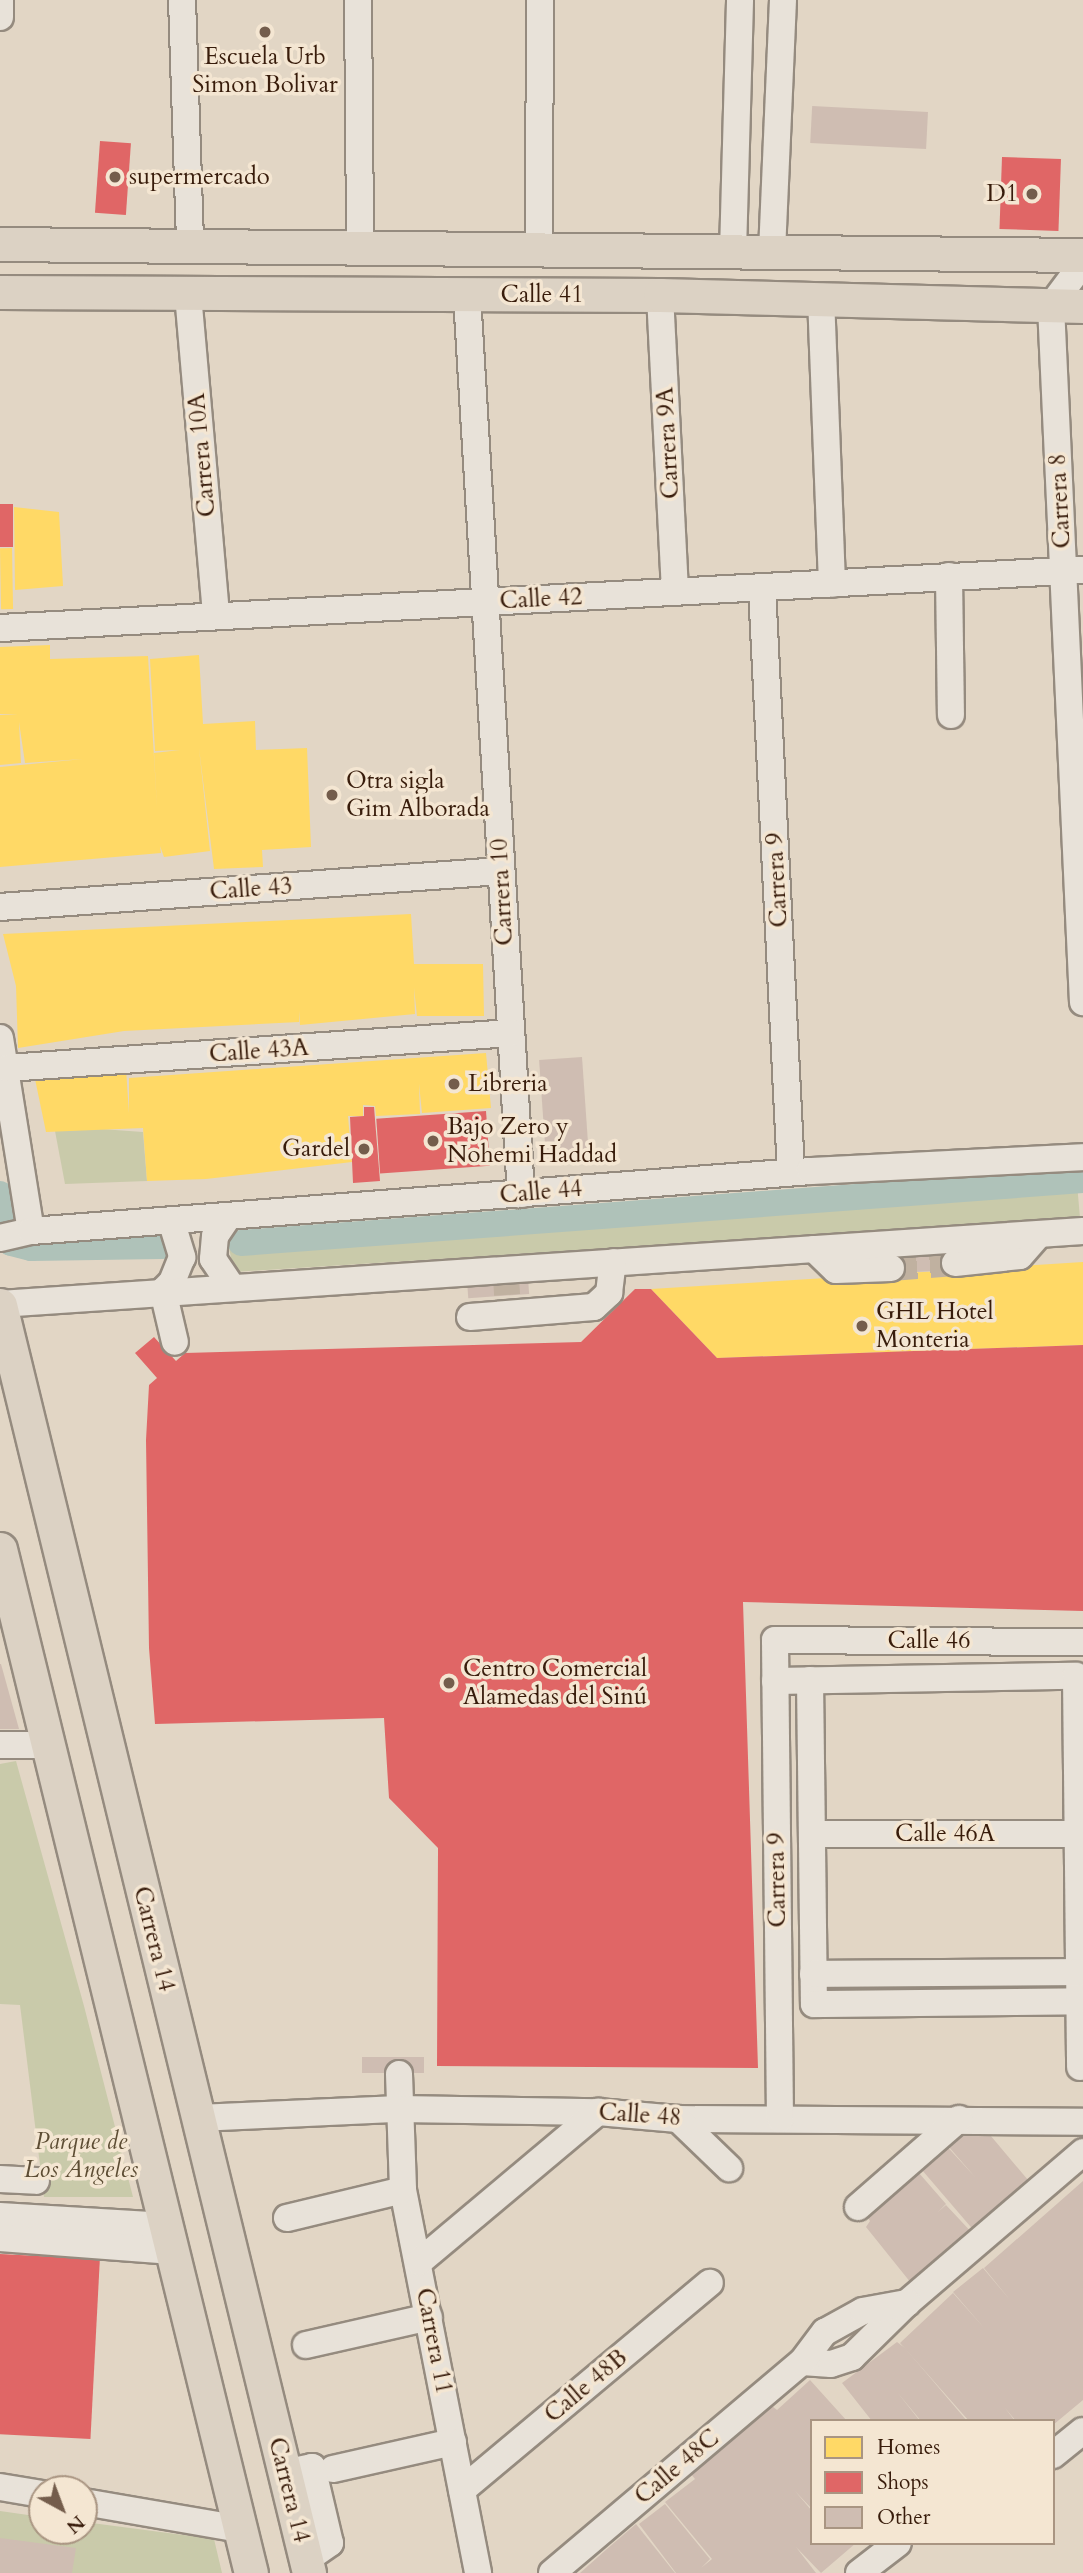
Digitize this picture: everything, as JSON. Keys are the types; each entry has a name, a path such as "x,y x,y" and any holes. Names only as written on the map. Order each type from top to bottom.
{"main road":[{"name":"Calle 41","path":"0,244 539,252 1083,255"},
{"name":"Calle 41","path":"0,292 821,297 1067,306"},
{"name":"Carrera 14","path":"0,1305 307,2566"},
{"path":"0,1549 251,2573"}],"street":[{"path":"0,0 0,18"},
{"path":"182,0 190,247"},
{"path":"358,0 360,250"},
{"path":"539,252 540,0"},
{"path":"733,252 740,0"},
{"path":"772,252 783,0"},
{"path":"1067,306 1083,263"},
{"name":"Carrera 10A","path":"188,294 216,617"},
{"name":"Carrera 9A","path":"660,295 675,591"},
{"name":"Carrera 10","path":"467,296 521,1194"},
{"path":"821,297 832,584"},
{"name":"Carrera 8","path":"1067,306 1083,1002"},
{"name":"Calle 42","path":"0,628 1073,570"},
{"path":"949,576 951,715"},
{"name":"Carrera 9","path":"762,588 791,1172"},
{"name":"Calle 43","path":"0,907 501,871"},
{"name":"Calle 43A","path":"7,1068 511,1033"},
{"path":"0,1038 7,1068 13,1235"},
{"name":"Calle 44","path":"13,1235 171,1220 791,1172 1083,1157"},
{"path":"228,1217 215,1236 213,1259 232,1287"},
{"path":"163,1291 172,1282 182,1257 171,1220"},
{"path":"495,1293 613,1262 1083,1231"},
{"path":"955,1263 1020,1256 1040,1234"},
{"path":"814,1249 836,1270 891,1268"},
{"path":"0,1305 232,1287 495,1293 594,1307 609,1293 613,1262"},
{"path":"163,1291 174,1342"},
{"name":"Carrera 9","path":"775,1640 779,2119"},
{"name":"Calle 46","path":"775,1640 1083,1642"},
{"path":"775,1681 1076,1676 1080,2067"},
{"name":"Carrera 9","path":"810,1680 814,2004 1080,2001"},
{"path":"0,1745 46,1745"},
{"name":"Calle 46A","path":"812,1834 1078,1834"},
{"path":"813,1974 1079,1972"},
{"name":"Carrera 11","path":"399,2074 403,2190 478,2573"},
{"name":"Calle 48","path":"198,2118 399,2109 598,2112 678,2119 1083,2122"},
{"path":"419,2262 598,2112"},
{"path":"678,2119 729,2168"},
{"path":"858,2207 959,2119"},
{"name":"Calle 48C","path":"802,2361 831,2364 852,2357 906,2303 1083,2152"},
{"path":"0,2179 36,2181"},
{"path":"287,2218 403,2190"},
{"path":"0,2216 170,2239"},
{"path":"0,2238 170,2239"},
{"name":"Calle 48B","path":"462,2490 710,2283"},
{"name":"Calle 48C","path":"552,2573 802,2361 825,2332 863,2311 906,2303"},
{"path":"306,2345 429,2317"},
{"path":"1055,2453 1083,2431"},
{"path":"332,2469 453,2442"},
{"path":"0,2487 28,2492"},
{"path":"98,2504 240,2529"},
{"path":"859,2573 895,2545"}],"green space":[{"path":"101,1129 143,1132 147,1181 65,1184 55,1131"},
{"path":"1076,1172 1080,1218 234,1272 228,1243 232,1232"},
{"name":"Parque de Los Angeles","path":"16,1761 84,2006 133,2197 44,2197 20,2005 0,2004 0,1764"},
{"path":"0,2511 28,2515 28,2545 98,2545 98,2524 214,2539 222,2573 0,2573"}],"building: Homes":[{"path":"14,507 59,512 63,586 15,590"},
{"path":"0,548 12,548 13,609 1,609"},
{"path":"50,645 50,659 148,656 157,807 154,753 180,750 155,751 150,659 199,655 203,724 255,721 256,750 307,748 311,847 262,850 263,867 214,869 199,748 210,851 164,857 160,846 161,853 0,867 0,767 83,759 25,763 19,722 21,763 0,765 0,715 18,715 0,714 0,647"},
{"path":"411,914 414,964 483,964 484,1016 417,1016 414,988 415,1014 300,1025 299,1011 299,1022 124,1031 18,1048 16,986 3,934"},
{"path":"486,1053 491,1108 422,1113 419,1084 420,1114 376,1116 375,1106 363,1105 363,1116 348,1116 352,1162 206,1179 147,1181 143,1128 46,1132 35,1079 126,1069 129,1113 129,1078"},
{"path":"1083,1262 1083,1345 717,1358 651,1289"}],"building: Shops":[{"name":"supermercado","path":"100,141 131,143 126,215 95,213"},
{"name":"D1","path":"1002,157 1061,159 1058,231 999,229"},
{"path":"0,504 13,504 13,547 0,547"},
{"name":"Gardel","path":"364,1107 374,1107 380,1181 353,1183 350,1117 364,1116"},
{"name":"Bajo Zero y Nohemi Haddad","path":"486,1111 490,1166 380,1174 376,1119"},
{"name":"Centro Comercial Alamedas del Sinú","path":"635,1289 651,1289 717,1358 1083,1345 1083,1611 743,1602 758,2068 437,2066 438,1848 389,1798 384,1718 155,1724 149,1648 146,1440 149,1385 157,1378 135,1353 154,1337 176,1361 185,1353 581,1342"},
{"path":"0,2254 100,2259 90,2439 0,2434"}],"building: Other":[{"path":"812,106 928,112 926,149 810,143"},
{"path":"582,1057 589,1155 546,1158 539,1060"},
{"path":"954,1253 955,1270 891,1273 890,1256"},
{"path":"528,1278 529,1294 468,1298 467,1282"},
{"path":"1,1664 19,1729 0,1729"},
{"path":"362,2057 424,2057 424,2073 362,2073"},
{"path":"955,2128 985,2129 1033,2186 976,2233 916,2163 942,2141 975,2177 942,2139"},
{"path":"912,2165 946,2204 938,2212 946,2205 975,2236 911,2283 866,2227 870,2221 862,2210"},
{"path":"1083,2181 1083,2400 1055,2423 1055,2419 1014,2419 1005,2408 1013,2419 967,2419 900,2343 953,2293 985,2329 953,2292 983,2268 1010,2300 984,2268"},
{"path":"897,2342 965,2419 919,2419 897,2392 918,2419 870,2419 842,2383"},
{"path":"810,2380 845,2419 810,2419 810,2507 795,2491 810,2509 810,2545 854,2545 821,2573 796,2547 816,2573 676,2573 639,2524 665,2504 710,2559 701,2568 712,2559 665,2502 695,2479 691,2474 772,2406 777,2410"},
{"path":"636,2524 675,2573 580,2573 608,2548"},
{"path":"0,2538 28,2542 28,2545 76,2548 72,2573 0,2573"}],"waterway":[{"path":"241,1243 1083,1180"},
{"path":"0,1194 11,1243 31,1248 162,1246"}],"tunnel":[{"path":"891,1268 955,1263"},
{"path":"506,1279 507,1295"}],"place":[{"name":"Escuela Urb Simon Bolivar","path":"265,32"},
{"name":"supermercado","path":"115,177"},
{"name":"D1","path":"1032,194"},
{"name":"Otra sigla Gim Alborada","path":"332,795"},
{"name":"Libreria","path":"454,1084"},
{"name":"Bajo Zero y Nohemi Haddad","path":"433,1141"},
{"name":"Gardel","path":"364,1149"},
{"name":"GHL Hotel Monteria","path":"862,1326"},
{"name":"Centro Comercial Alamedas del Sinú","path":"449,1683"}]}
